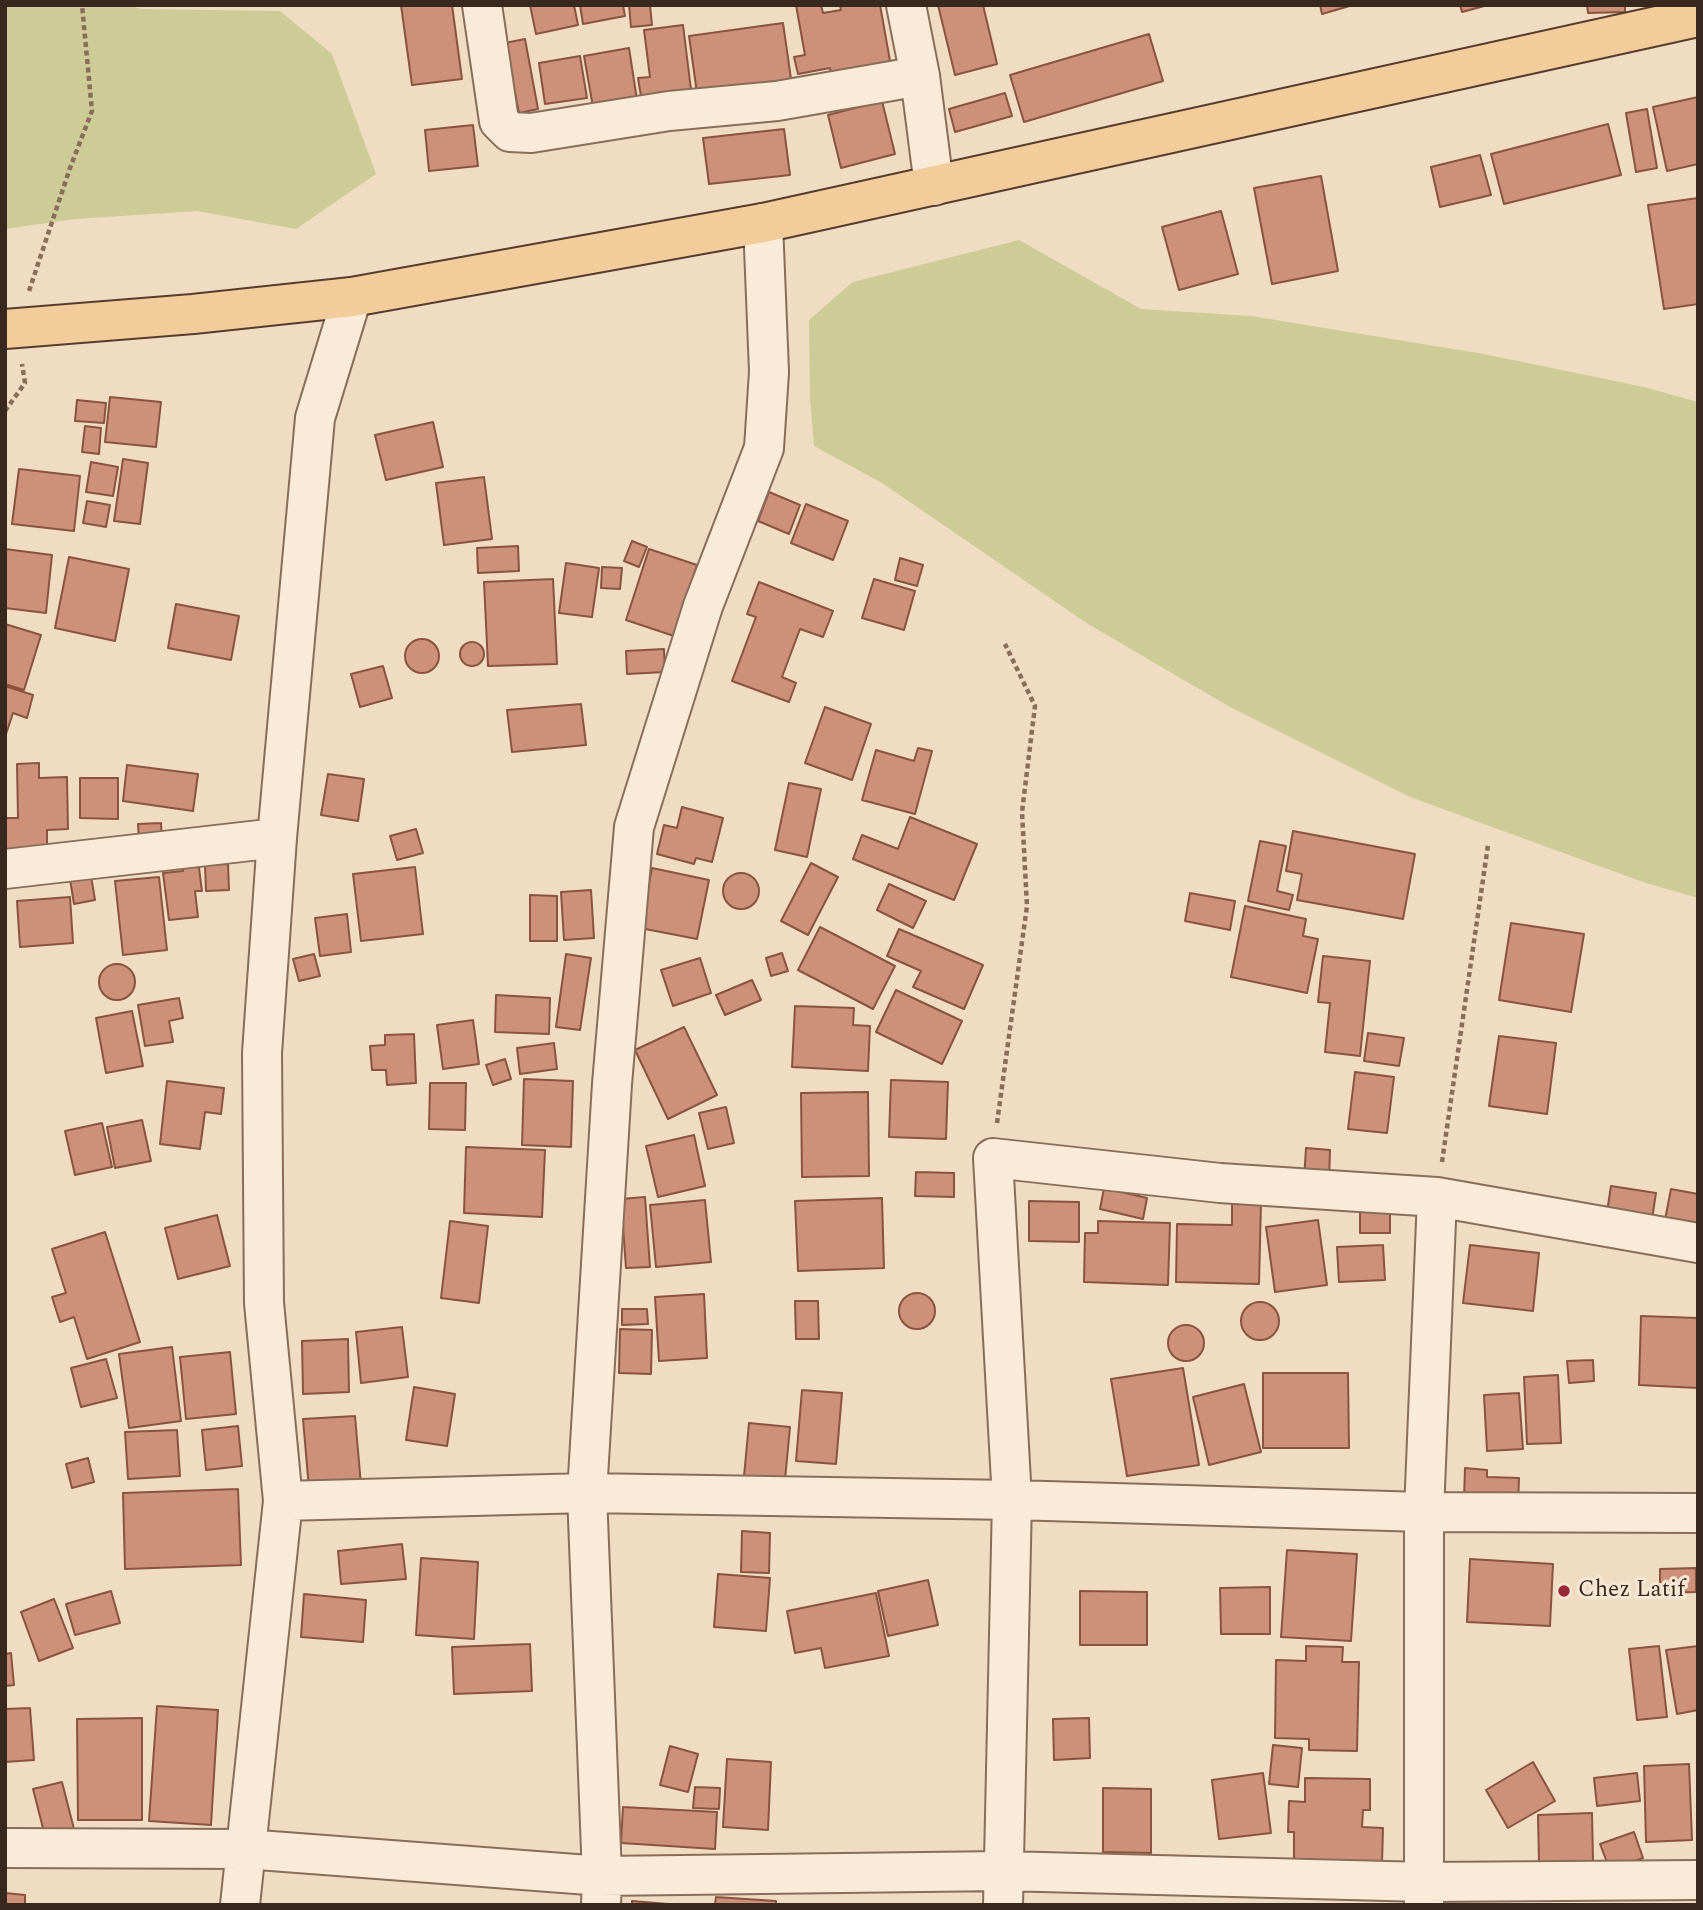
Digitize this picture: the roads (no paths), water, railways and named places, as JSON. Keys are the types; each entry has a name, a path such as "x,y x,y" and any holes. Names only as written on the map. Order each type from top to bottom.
{"main road":[{"path":"11,329 352,297 763,223 1698,17"}],"street":[{"path":"482,5 499,121 510,132 531,133 669,111 776,101 920,76"},
{"path":"906,5 920,76 934,186"},
{"path":"601,1891 587,1493 612,1084 634,827 703,606 764,448 769,372 763,223"},
{"path":"240,1905 283,1501 264,1303 262,1053 277,838 315,418 352,297"},
{"path":"5,869 277,838"},
{"path":"1003,1888 1012,1500 993,1158 1220,1183 1437,1197 1698,1243"},
{"path":"1424,1893 1424,1512 1437,1197"},
{"path":"283,1501 587,1493 1012,1500 1424,1512 1698,1513"},
{"path":"5,1848 245,1849 601,1891 1003,1888 1424,1893 1698,1880"}],"place":[{"name":"Chez Latif","path":"1564,1591"}]}
